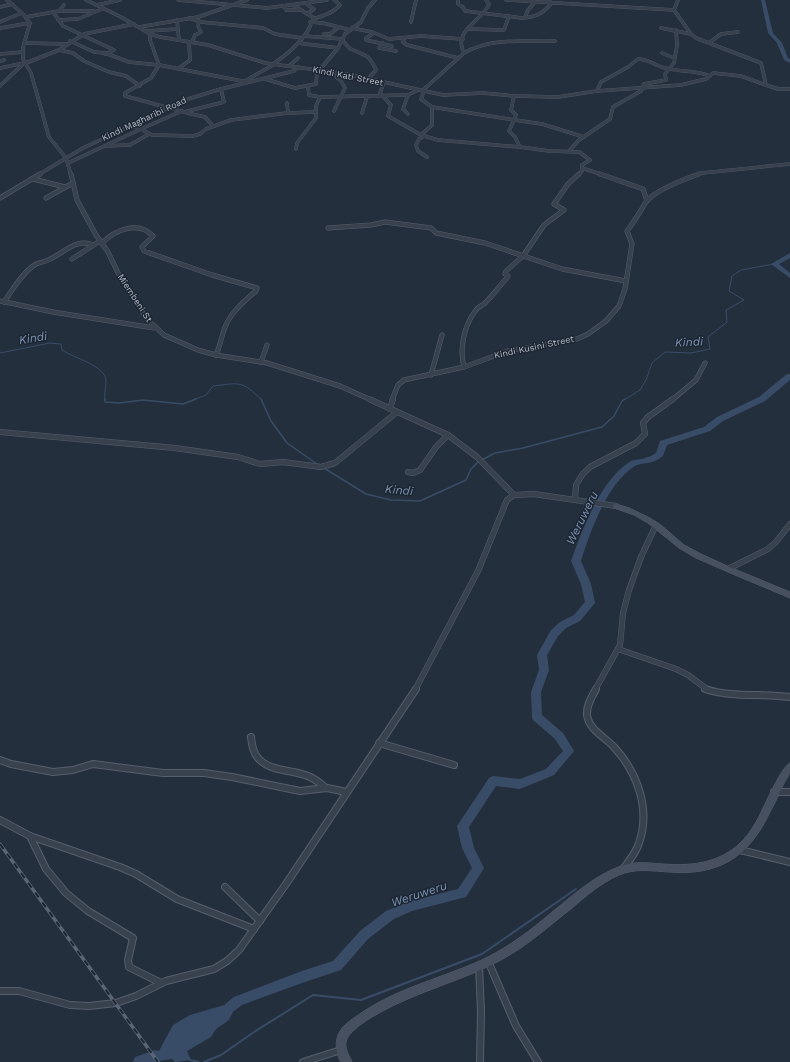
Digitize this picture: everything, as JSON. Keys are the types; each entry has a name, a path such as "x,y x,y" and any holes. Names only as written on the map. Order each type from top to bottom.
{"street":[{"path":"0,28 30,23 26,16 7,0"},
{"name":"Kindi Kati Street","path":"86,0 97,6 100,10 134,24 150,34 208,45 272,65 320,70 446,96 483,93 514,96 558,97 598,91 642,89 690,84 706,79 710,76"},
{"path":"97,6 120,0"},
{"path":"178,0 214,1 234,4"},
{"path":"139,27 202,16 234,4 244,2 267,8 327,0"},
{"path":"25,43 68,43 129,62 159,65 246,82 290,52 303,37 313,19 327,14 339,7 340,4 334,0"},
{"path":"263,79 293,88 316,84 320,70 351,29 360,22 368,8 375,0"},
{"path":"412,22 416,0"},
{"path":"458,0 458,4 463,7 464,11 525,17 538,16 551,2"},
{"path":"464,53 461,47 467,29 472,22 483,14 489,5 486,0"},
{"path":"506,0 674,10"},
{"path":"674,10 678,0"},
{"path":"525,17 528,10 535,2"},
{"path":"305,3 314,9 307,14"},
{"path":"0,7 12,4"},
{"path":"59,11 62,10 64,5"},
{"path":"293,5 313,17 313,19"},
{"path":"284,6 286,10 302,10"},
{"path":"26,16 59,11 100,10"},
{"path":"58,20 78,18 100,10"},
{"path":"674,10 696,38 762,64 763,77 766,85"},
{"path":"53,12 63,26 81,36 114,50 105,54"},
{"path":"0,22 22,13"},
{"path":"467,29 504,30 509,16"},
{"path":"189,18 199,21 223,22 263,28 276,34 343,40 350,49 361,52 374,63 376,70 368,79"},
{"path":"177,20 179,40"},
{"path":"178,69 190,60 190,42 195,35 201,32 198,26 199,21"},
{"path":"310,22 324,23 374,33 389,39 404,39 421,36 463,39"},
{"name":"Miembeni St","path":"30,23 23,52 25,63 31,73 49,137 66,158 80,206 129,292 154,328 178,342 216,355 261,362 340,386 448,435 487,466 514,495"},
{"path":"0,68 25,63 59,50 81,36 134,24"},
{"path":"324,34 330,34 339,27"},
{"path":"661,28 690,32"},
{"path":"146,31 178,29"},
{"path":"569,151 584,137 610,119 612,110 615,106 641,91 646,84 666,80 664,75 674,63 676,30"},
{"path":"709,43 721,34 738,32"},
{"path":"374,33 367,37 366,40 392,46"},
{"path":"150,34 150,40 159,65"},
{"path":"404,39 403,42 407,45 458,58"},
{"path":"308,86 309,95 320,97 408,95 422,90 435,76 473,47 503,42 555,41"},
{"path":"298,43 338,48"},
{"path":"383,43 379,48 396,51"},
{"path":"59,50 82,58 84,61 109,72 126,76 140,86"},
{"path":"0,54 23,52"},
{"path":"662,53 674,58"},
{"path":"289,66 298,58"},
{"path":"598,91 601,82 628,67 638,59 646,59 658,66 668,69 688,70 710,76 713,73 733,74 778,89 790,89"},
{"path":"0,86 25,63"},
{"path":"159,65 151,78 125,94 125,96 183,112 203,115 212,122 213,126"},
{"name":"Kindi Magharibi Road","path":"0,198 83,148 168,107 194,96 294,71 299,68"},
{"path":"330,72 344,86 345,90 340,97 334,112"},
{"path":"384,82 380,91 382,96 391,105 388,116 423,135 448,141 520,146 549,151 569,151 581,153 590,160 584,164 580,173 568,184 554,204 564,210 548,221 538,232 523,256 506,271 505,274 508,276 507,278 478,308 468,325 462,355 464,367"},
{"path":"68,163 102,146 183,112 224,102 221,89"},
{"path":"422,90 421,100 432,107 547,124 562,131 584,137"},
{"path":"408,95 403,109 408,114"},
{"path":"514,96 511,110 516,114 515,120 509,131 515,137 520,146"},
{"path":"296,149 297,143 315,120 316,103 320,97"},
{"path":"362,113 368,97"},
{"path":"287,103 288,113"},
{"path":"427,157 418,151 416,145 432,126 432,107"},
{"path":"130,126 141,129 149,134 193,136 200,134 213,126 231,120 288,113 316,112"},
{"path":"102,146 130,144 149,134"},
{"name":"Kindi Kusini Street","path":"390,409 399,382 464,367 502,353 577,339 588,334 606,321 619,306 626,289 632,244 627,231 642,211 647,201 670,185 702,174 790,164"},
{"path":"582,168 643,189 647,201"},
{"path":"33,179 65,187"},
{"path":"46,198 73,183"},
{"path":"328,228 387,222 431,228 436,233 479,242 572,272 626,281"},
{"path":"72,259 93,244 101,242 119,230 136,229 153,236 142,247 144,251 212,275 257,288 256,291 241,303 227,322 223,332 222,342 216,355"},
{"path":"93,244 80,242 47,262 37,263 24,275 2,301 53,312 154,328"},
{"path":"431,375 442,335"},
{"path":"261,362 267,345"},
{"path":"575,499 576,486 585,471 592,465 627,450 644,436 643,423 648,416 692,385 699,378 705,363"},
{"path":"0,432 175,448 238,457 260,464 284,462 321,467 334,463 398,412"},
{"path":"408,472 420,470 436,447 448,435"},
{"path":"0,991 19,991 70,1005 89,1006 116,1003 136,996 173,978 199,974 214,969 227,961 239,950 414,692 485,558 505,504 514,495 534,494 575,499 616,506 634,512 656,525 677,544 728,569 790,595"},
{"path":"728,569 768,549 776,542 790,524"},
{"path":"622,870 639,843 644,816 643,804 636,781 627,762 590,725 586,713 591,699 618,649 621,640 623,615 629,589 642,553 656,525"},
{"path":"618,649 676,669 688,675 705,689 713,692 748,696 776,695 790,698"},
{"path":"251,737 254,753 258,760 262,763 272,768 295,771 317,778 326,788"},
{"path":"379,743 454,765"},
{"path":"0,760 11,764 53,772 73,770 93,764 163,773 218,775 300,791 335,788 346,792"},
{"path":"347,1062 340,1050 343,1035 350,1028 375,1011 413,992 479,966 525,940 579,896 602,880 622,870 638,867 690,869 706,867 717,863 740,850 754,834 763,819 774,792 790,766"},
{"path":"774,792 790,792"},
{"path":"0,820 30,836 120,867 136,874 177,899 254,929"},
{"path":"30,836 46,869 66,893 88,911 133,938 127,960 128,967 161,983"},
{"path":"740,850 790,862"},
{"path":"225,887 260,921"},
{"path":"488,961 524,1041 538,1062"},
{"path":"479,966 481,1011 480,1062"},
{"path":"303,1062 340,1050"}],"water":[{"path":"238,1001 229,1020 216,1029 211,1037 187,1051 191,1060 175,1062 172,1059 151,1062 144,1060 159,1051 173,1025 190,1015"}],"waterway":[{"path":"763,0 771,33 779,43 786,59 790,61"},
{"name":"Kindi","path":"790,255 774,264 790,276"},
{"name":"Kindi","path":"624,400 640,390 646,380 652,363 665,352 691,353 710,349 708,337 727,322 726,310 744,300 729,291 732,276 741,270 774,264"},
{"name":"Kindi","path":"0,353 50,343 61,344 62,350 95,367 105,376 105,402 119,403 143,400 183,404 196,399"},
{"name":"Weruweru","path":"230,1008 238,1001 302,977 337,966 364,935 390,915 411,906 462,893 478,868 468,848 463,826 493,781 520,784 550,772 569,751 559,736 537,717 536,692 544,670 542,655 554,633 563,625 577,618 590,603 586,584 576,561 584,537 606,493 623,470 636,462 650,460 660,454 663,443 707,429 720,419 762,399 790,376"},
{"name":"Kindi","path":"193,400 206,395 213,386 235,384 245,386 261,399"},
{"name":"Kindi","path":"261,399 271,421 287,443 317,464"},
{"name":"Kindi","path":"324,468 366,494 391,500 420,501 466,480 471,469 478,462 495,453 523,448 602,427 614,416 622,401 625,399"},
{"path":"204,1062 221,1055 254,1032 313,995 361,1000 482,954 576,889"},
{"name":"Weruweru","path":"140,1062 155,1057"},
{"path":"190,1060 199,1062"}],"railway":[{"path":"0,844 158,1062"}]}
